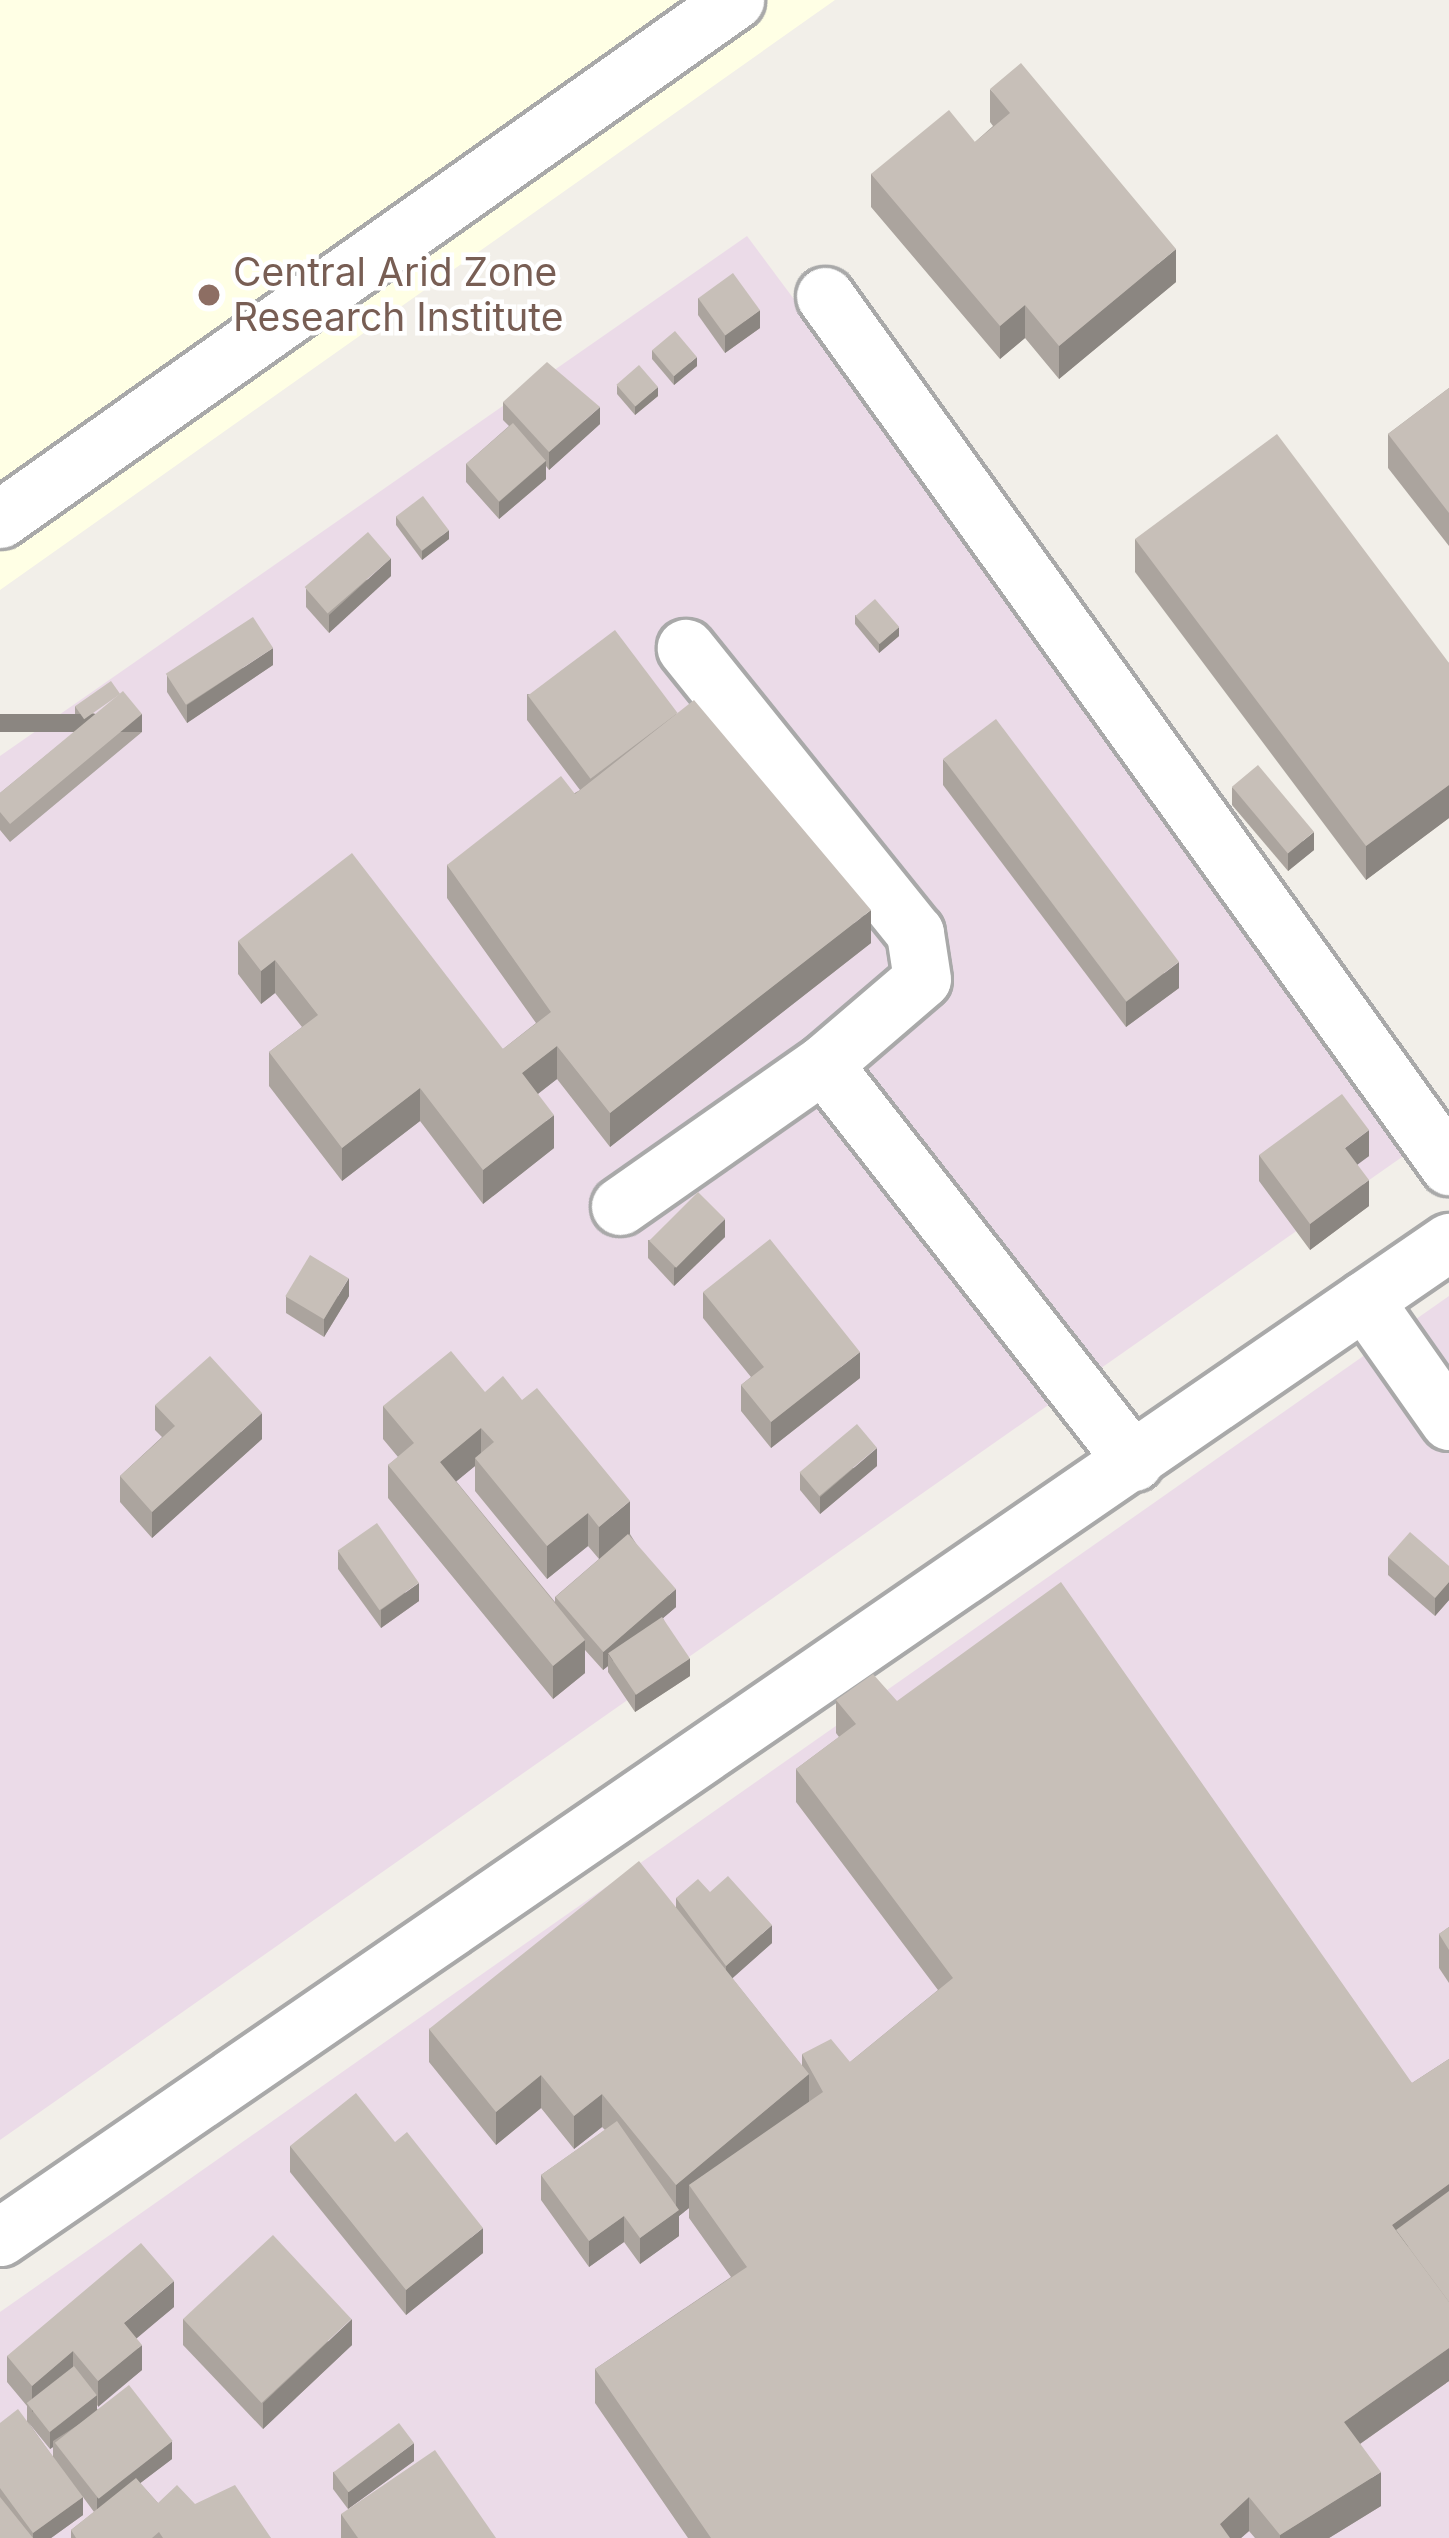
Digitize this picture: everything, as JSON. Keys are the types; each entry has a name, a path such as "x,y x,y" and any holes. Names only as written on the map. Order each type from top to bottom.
{"street":[{"path":"0,519 735,0"},
{"path":"825,296 1449,1166"},
{"path":"620,1206 823,1064 907,997 922,979 923,958 915,933 686,648"},
{"path":"823,1064 1134,1462"},
{"path":"0,2237 1449,1242"},
{"path":"1364,1300 1449,1421"}],"shaded area":[{"name":"Central Arid Zone Research Institute","path":"0,0 835,0 0,590"},
{"path":"747,236 1422,1143 0,2140 0,756"},
{"path":"1449,1296 1449,2538 0,2538 0,2312"}],"building":[{"path":"1021,63 1176,249 1059,346 1025,305 1000,326 871,174 949,110 975,142 1010,113 990,89"},
{"path":"733,273 760,310 725,335 698,298"},
{"path":"675,331 697,357 674,376 652,350"},
{"path":"547,362 600,407 549,452 503,402"},
{"path":"639,365 658,387 635,407 616,385"},
{"path":"1449,388 1449,513 1388,434"},
{"path":"513,423 546,461 499,501 466,464"},
{"path":"1277,434 1449,663 1449,785 1366,846 1135,539"},
{"path":"423,496 449,530 422,551 396,516"},
{"path":"368,532 391,558 328,614 305,587"},
{"path":"875,599 899,627 880,644 855,616"},
{"path":"253,617 273,648 186,705 166,674"},
{"path":"615,630 678,713 591,779 528,696"},
{"path":"111,681 120,694 84,719 75,706"},
{"path":"123,691 142,714 10,824 0,812 0,793"},
{"path":"694,700 871,910 610,1113 557,1046 522,1073 554,1115 483,1170 420,1088 342,1148 269,1052 318,1015 275,960 261,971 238,941 352,853 503,1049 551,1012 447,865 561,776 575,794"},
{"path":"996,719 1179,962 1126,1002 943,759"},
{"path":"1258,765 1314,832 1288,854 1232,787"},
{"path":"1342,1094 1369,1130 1345,1148 1369,1180 1310,1224 1259,1155"},
{"path":"698,1192 725,1219 676,1268 649,1241"},
{"path":"770,1239 860,1352 771,1422 741,1385 764,1367 703,1292"},
{"path":"310,1255 349,1278 324,1319 285,1296"},
{"path":"451,1351 485,1392 503,1376 522,1400 537,1388 630,1501 599,1527 588,1513 547,1546 475,1458 494,1442 481,1428 440,1462 585,1640 553,1666 388,1465 414,1443 383,1406"},
{"path":"210,1356 262,1413 152,1512 120,1476 175,1426 155,1405"},
{"path":"857,1424 877,1448 819,1496 800,1472"},
{"path":"377,1523 419,1583 380,1610 338,1551"},
{"path":"1410,1532 1449,1566 1449,1582 1435,1598 1388,1557"},
{"path":"628,1534 676,1589 603,1652 556,1597"},
{"path":"1061,1582 1412,2083 1449,2059 1449,2184 1392,2225 1449,2302 1449,2348 1344,2422 1381,2472 1280,2535 1249,2497 1220,2524 1230,2538 711,2538 595,2369 747,2267 689,2185 823,2092 802,2054 831,2039 850,2062 953,1978 796,1769 856,1724 836,1700 873,1674 897,1701"},
{"path":"662,1617 690,1658 636,1695 608,1653"},
{"path":"639,1861 809,2074 676,2185 602,2094 574,2116 541,2075 496,2112 429,2029"},
{"path":"728,1876 772,1925 726,1966 676,1898 698,1879 710,1892"},
{"path":"1449,1927 1449,1950 1439,1934"},
{"path":"356,2093 395,2142 407,2132 483,2228 406,2290 290,2146"},
{"path":"617,2121 679,2210 640,2238 624,2216 589,2241 541,2175"},
{"path":"1449,2191 1449,2302 1396,2230"},
{"path":"273,2235 351,2319 261,2403 183,2319"},
{"path":"141,2243 174,2281 124,2323 142,2345 98,2381 73,2351 32,2386 7,2356"},
{"path":"74,2366 97,2395 49,2432 27,2403"},
{"path":"129,2385 173,2441 99,2499 55,2443"},
{"path":"18,2409 83,2497 33,2533 0,2488 0,2423"},
{"path":"399,2423 414,2443 349,2492 334,2472"},
{"path":"435,2450 496,2538 358,2538 341,2514"},
{"path":"136,2478 158,2503 177,2485 195,2504 235,2485 271,2538 163,2538 159,2532 152,2538 76,2538 71,2530"},
{"path":"0,2497 33,2538 0,2538"}],"place":[{"name":"Central Arid Zone Research Institute","path":"209,295"}]}
